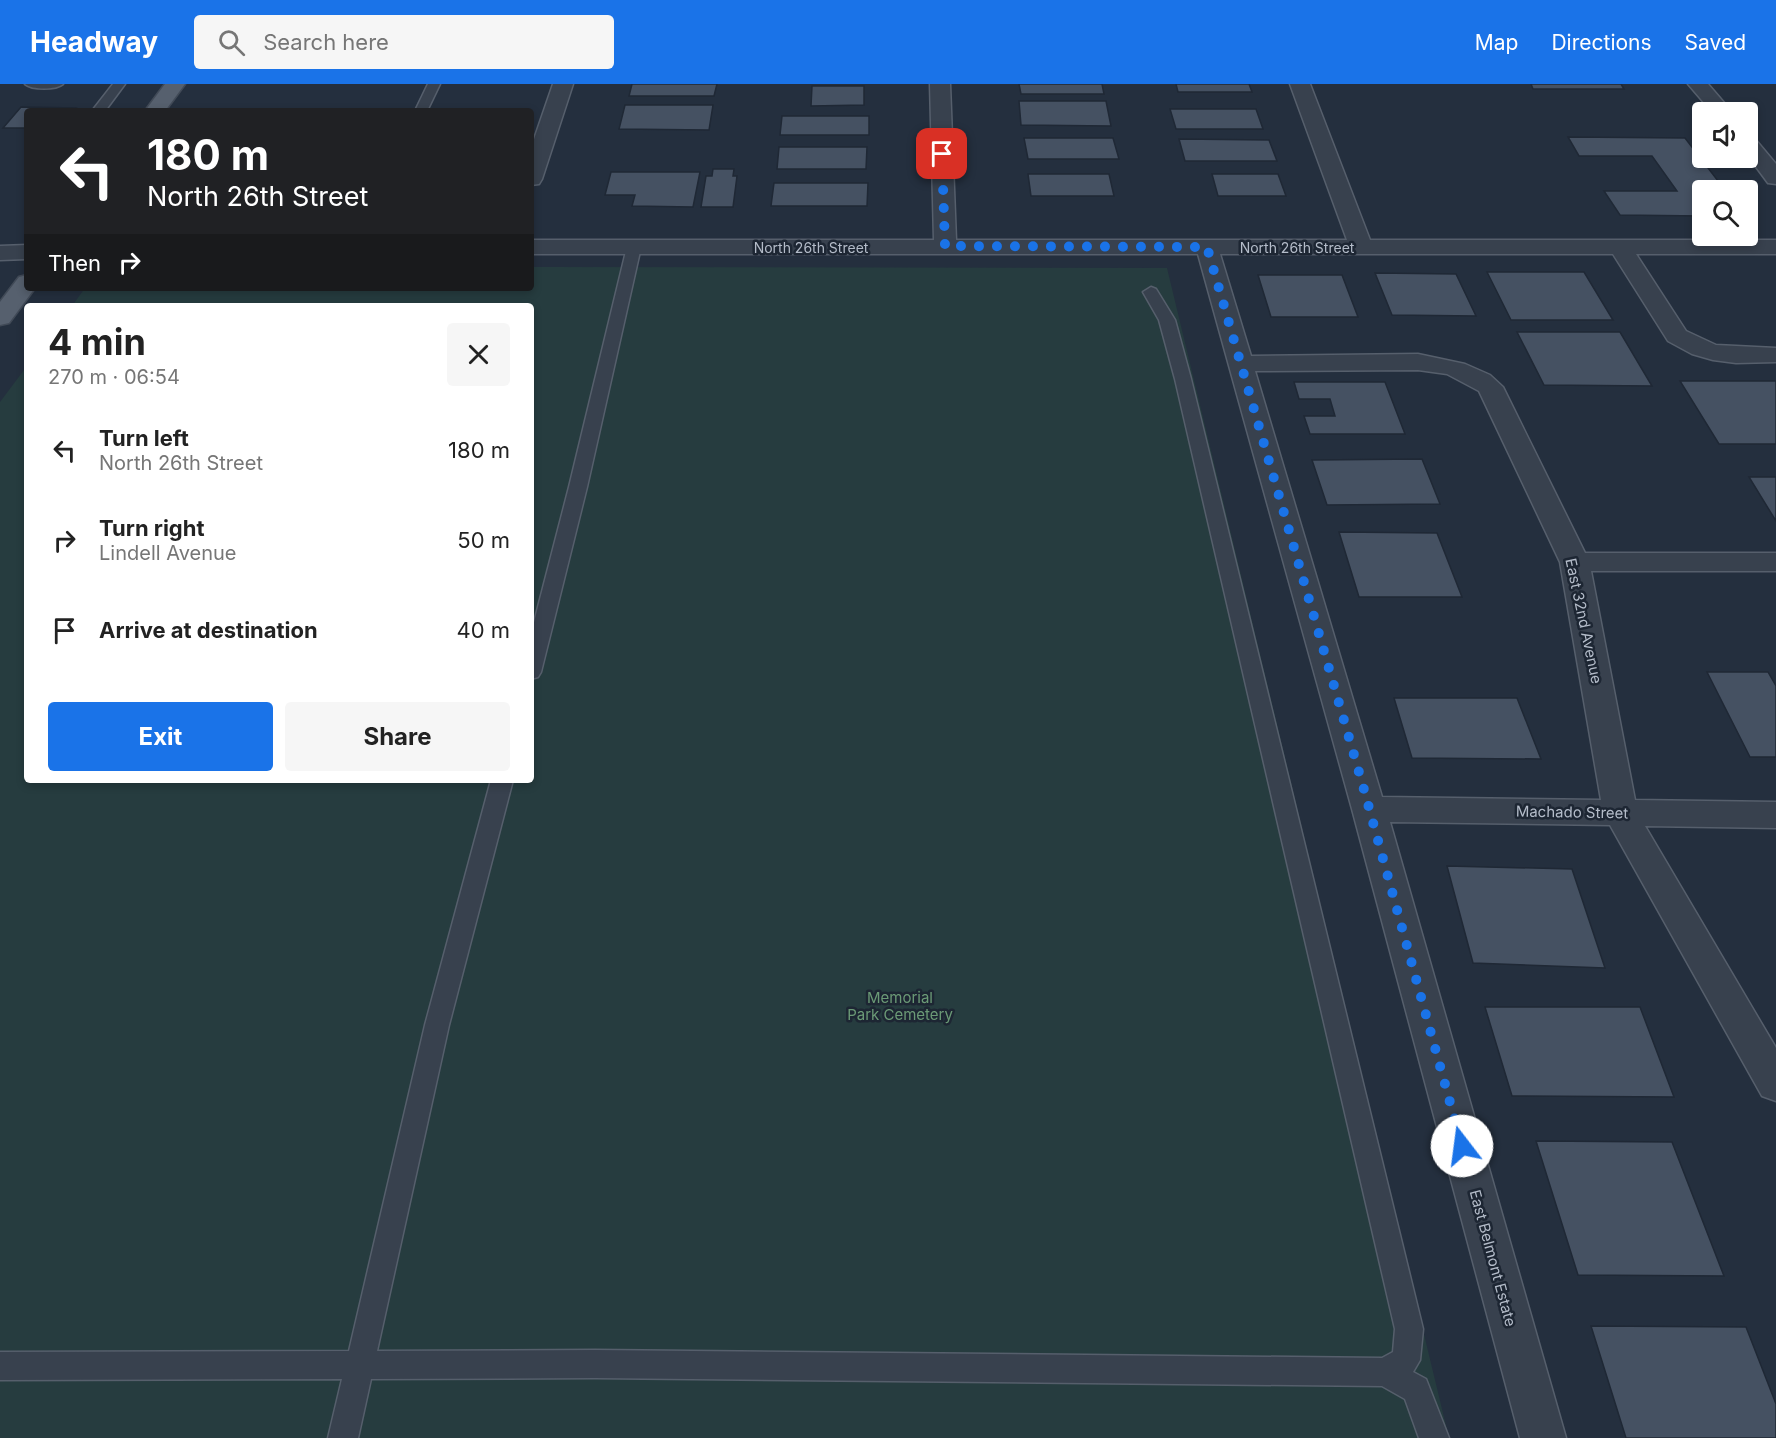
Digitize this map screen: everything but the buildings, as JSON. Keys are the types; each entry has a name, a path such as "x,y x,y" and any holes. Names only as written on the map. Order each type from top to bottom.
{"main road":[{"path":"157,108 175,84"},
{"path":"0,318 24,286"}],"street":[{"path":"534,170 563,84"},
{"path":"940,84 945,246"},
{"path":"1300,84 1362,247"},
{"path":"1698,84 1713,102"},
{"path":"1758,156 1776,178"},
{"name":"North 26th Street","path":"534,247 1776,247"},
{"name":"East Belmont Estate","path":"1207,247 1369,809 1543,1438"},
{"path":"1620,247 1677,336 1690,345 1724,356 1776,355"},
{"path":"0,253 24,252"},
{"name":"East 32nd Avenue","path":"1242,364 1418,362 1446,365 1471,373 1490,387 1575,562 1620,813 1776,1084"},
{"path":"1575,562 1776,562"},
{"name":"Machado Street","path":"1369,809 1776,815"}],"lane":[{"path":"31,84 57,84"},
{"path":"100,108 119,84"},
{"path":"422,108 434,84"},
{"path":"534,660 634,247"},
{"path":"1151,292 1167,320 1183,379 1409,1329 1406,1360 1385,1372"},
{"path":"343,1438 437,1025 501,783"},
{"path":"0,1366 607,1364 1385,1372 1416,1389 1434,1438"}],"green space":[{"name":"Memorial Park Cemetery","path":"534,267 1167,268 1449,1438 0,1438 0,402 24,370 24,783 534,783 534,303 74,303 83,291 534,291"}],"route":[{"path":"942,154 945,246 1207,247 1363,786 1462,1146"}]}
